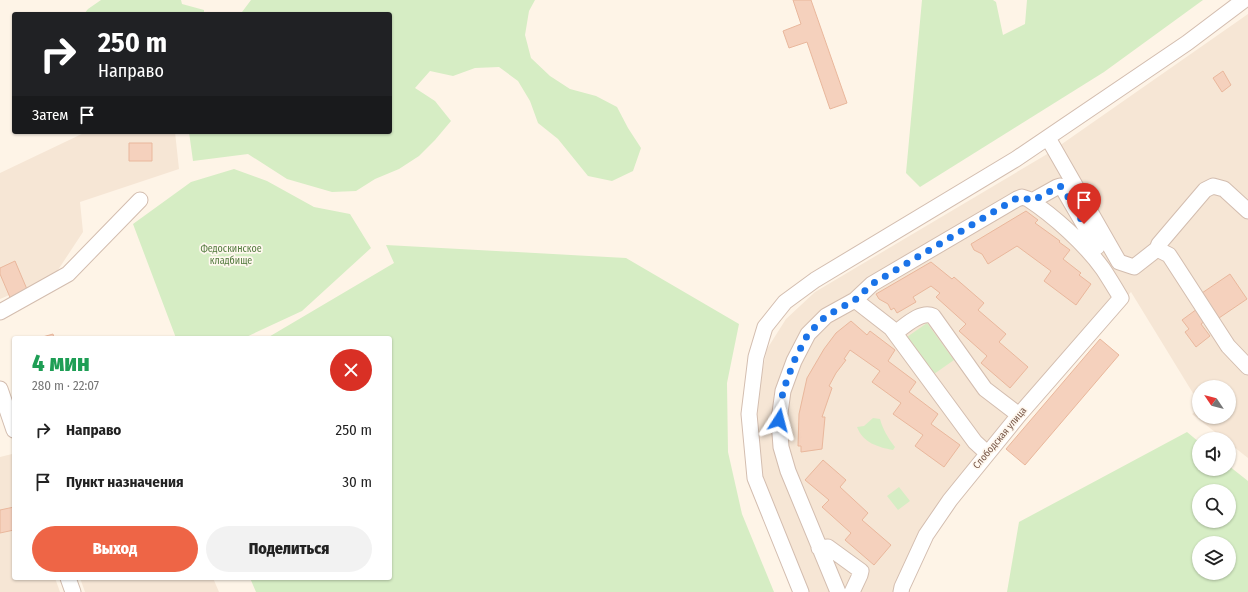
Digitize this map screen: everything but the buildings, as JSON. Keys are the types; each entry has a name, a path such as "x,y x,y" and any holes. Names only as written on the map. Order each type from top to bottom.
{"street":[{"path":"801,592 755,478 749,414 756,357 765,327 786,302 815,280 1009,164 1187,43 1244,0"},
{"path":"1048,138 1119,262 1134,267 1157,249 1159,244 1205,190 1213,186 1224,189 1248,211"},
{"path":"838,592 788,471 780,447 779,420 783,391 794,361 808,334 826,316 855,300 872,284 1017,198 1022,197 1032,201 1060,186 1097,248"},
{"path":"0,312 68,274 140,200"},
{"name":"Слободская улица","path":"901,592 926,535 950,500 987,453 1120,298 1103,269 1084,245 1032,201"},
{"path":"1157,249 1169,255 1228,346 1248,367"},
{"path":"855,300 891,328 975,442 987,453"},
{"path":"895,333 921,315 929,314 933,316 984,389 1019,415"},
{"path":"0,389 12,424"},
{"path":"819,548 828,547 861,571 852,592"},
{"path":"69,580 73,592"}],"shaded area":[{"path":"1248,14 1248,458 1236,449 1236,432 1215,432 1205,424 1236,424 1236,380 1192,380 1192,392 1131,292 991,454 929,537 905,592 807,592 760,468 755,405 767,349 786,319 815,292 1049,153"},
{"path":"82,134 175,134 179,169 80,202 83,232 54,276 0,299 0,173"},
{"path":"12,454 12,580 56,580 60,592 0,592 0,457"},
{"path":"81,580 214,580 219,592 85,592"}],"green space":[{"path":"101,0 181,0 182,4 204,10 204,12 86,12"},
{"path":"251,0 535,0 529,11 525,35 531,58 550,76 570,89 596,96 617,107 641,148 633,171 612,181 588,176 558,139 538,123 530,101 518,81 499,67 475,68 453,76 430,71 415,88 435,101 451,121 419,156 399,169 375,179 356,191 332,192 287,179 248,154 193,161 189,134 392,134 392,12 242,12"},
{"path":"922,0 993,0 996,2 1003,35 1025,24 1027,0 1203,0 1104,72 920,187 906,173"},
{"name":"Федоскинское кладбище","path":"234,169 267,181 314,207 350,214 371,248 302,311 248,336 175,336 133,224 191,182"},
{"path":"386,245 626,258 739,324 727,383 728,452 742,514 774,592 256,592 251,580 392,580 392,336 270,336 394,263"},
{"path":"927,323 954,360 934,374 907,337"},
{"path":"873,418 880,419 886,434 895,447 893,450 867,441 863,437 857,427 864,426"},
{"path":"1187,432 1192,436 1192,476 1236,476 1236,472 1248,481 1248,592 1007,592 1019,522"},
{"path":"899,487 910,501 898,510 887,496"}],"route":[{"path":"779,420 783,391 794,361 808,334 826,316 855,300 872,284 1017,198 1022,197 1032,201 1060,186 1064,190 1084,224"}]}
